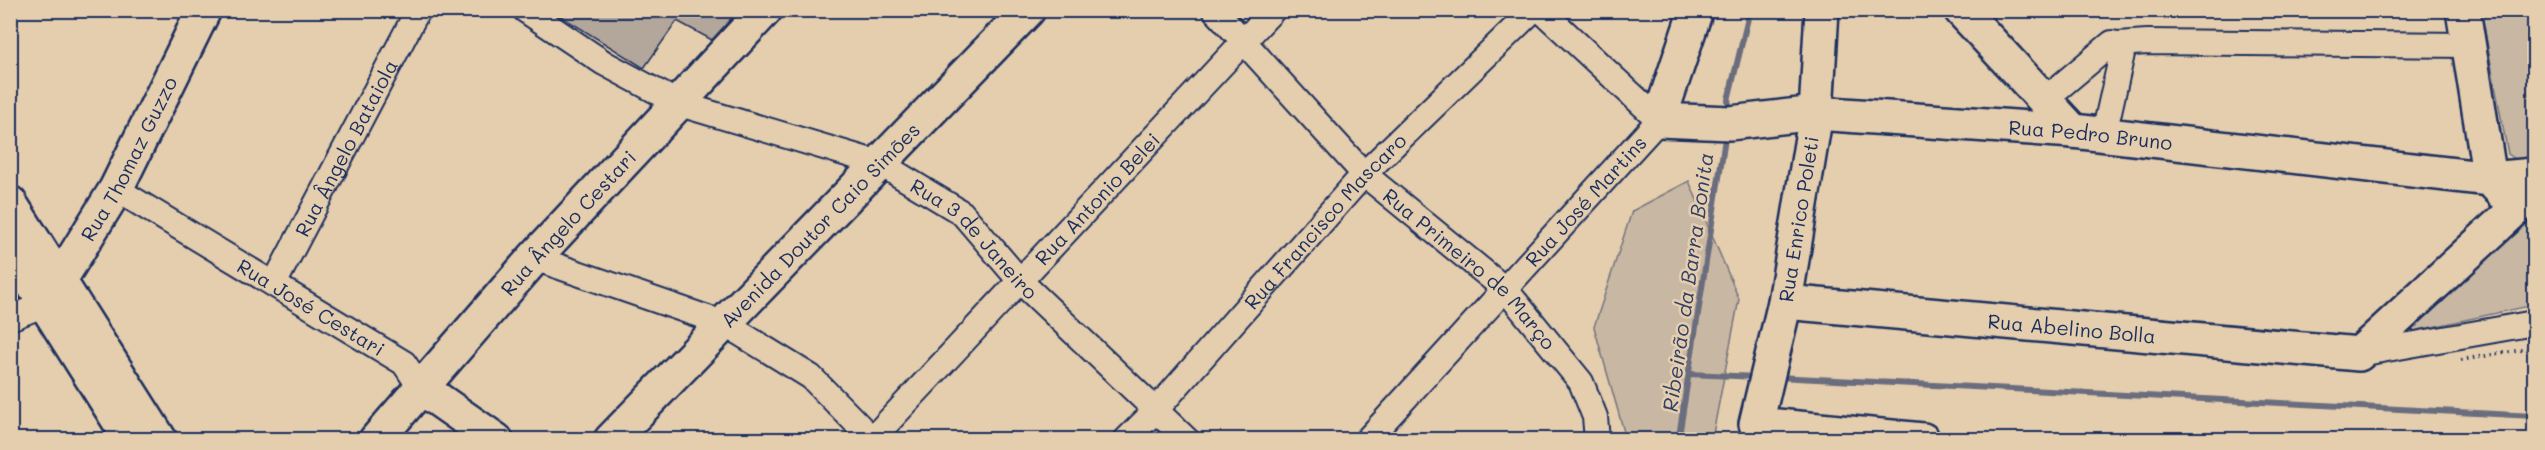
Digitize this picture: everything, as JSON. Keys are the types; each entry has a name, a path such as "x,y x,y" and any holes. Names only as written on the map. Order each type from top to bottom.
{"street":[{"name":"Rua Thomaz Guzzo","path":"52,292 116,189 204,10"},
{"name":"Rua Ângelo Bataiola","path":"274,284 418,10"},
{"name":"Rua 3 de Janeiro","path":"525,10 604,63 680,104 880,164 962,213 1021,282 1187,440"},
{"name":"Rua Ângelo Cestari","path":"376,440 534,258 680,104 765,10"},
{"name":"Avenida Doutor Caio Simões","path":"611,440 1028,10"},
{"name":"Rua Primeiro de Março","path":"1215,10 1241,42 1364,174 1506,290 1581,382 1595,417 1597,440"},
{"name":"Rua Antonio Belei","path":"873,439 1273,10"},
{"name":"Rua Francisco Mascaro","path":"1126,440 1156,410 1364,174 1533,10"},
{"path":"1541,10 1674,122 1696,10"},
{"name":"Rua Enrico Poleti","path":"1754,432 1785,302 1816,113 1822,10"},
{"path":"1961,10 2044,100 2089,133 2120,49"},
{"path":"2359,354 2526,200 2490,179 2463,10"},
{"path":"2120,49 2147,42 2469,45"},
{"path":"2044,100 2112,43 2120,49"},
{"name":"Rua Pedro Bruno","path":"1674,122 1730,123 1816,113 2089,133 2490,179 2535,175"},
{"name":"Rua José Martins","path":"1367,440 1506,290 1674,122"},
{"name":"Rua José Cestari","path":"116,189 404,363 420,387 496,440"},
{"path":"10,203 52,292 147,438"},
{"path":"10,248 52,292"},
{"path":"534,258 725,324 811,377 873,439"},
{"path":"10,318 52,292"},
{"name":"Rua Abelino Bolla","path":"1785,302 2359,354 2535,323"},
{"path":"1754,432 1923,440"}],"shaded area":[{"path":"2481,11 2534,11 2534,151 2520,162 2508,154"},
{"path":"1689,181 1739,299 1712,439 1626,439 1594,327 1632,211"},
{"path":"2534,201 2534,305 2409,332 2423,303"}],"building":[{"path":"551,10 739,10 712,40 677,21 644,68"}],"waterway":[{"name":"Ribeirão da Barra Bonita","path":"1730,109 1728,100 1750,10"},
{"name":"Ribeirão da Barra Bonita","path":"1681,440 1680,430 1726,132"},
{"path":"1689,374 1758,377"},
{"path":"1777,377 2534,416"}]}
